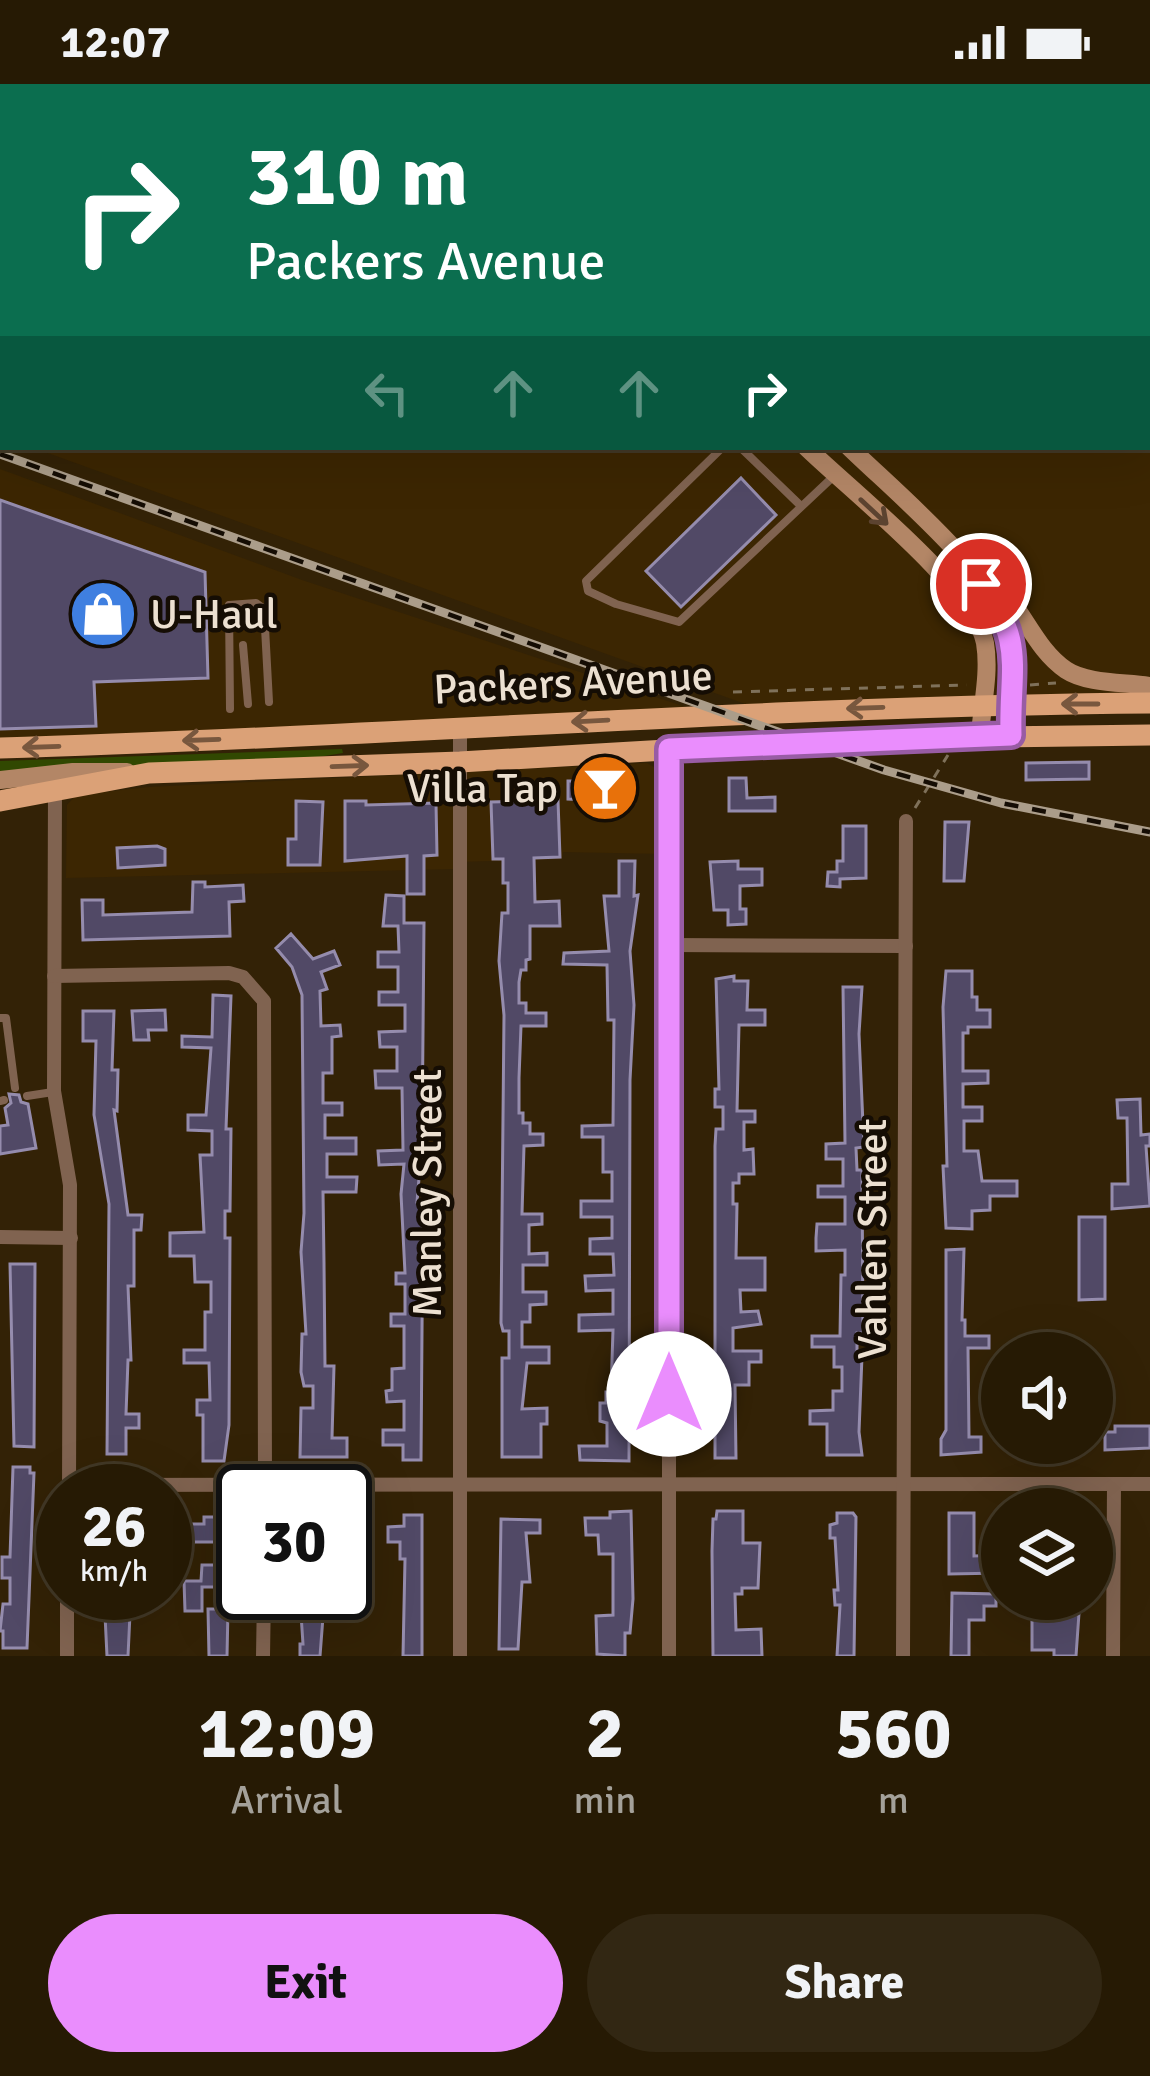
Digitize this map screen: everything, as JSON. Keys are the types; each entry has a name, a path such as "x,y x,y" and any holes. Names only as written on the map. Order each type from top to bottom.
{"main road":[{"path":"809,450 943,577 979,622 987,659 980,735"},
{"path":"852,450 961,558 1000,610 1010,631 1014,671 1011,735"},
{"path":"961,558 1007,591 1048,652 1067,670 1150,686"},
{"name":"Packers Avenue","path":"0,748 726,713 1150,703"},
{"name":"Packers Avenue","path":"0,801 149,773 980,735 1150,735"},
{"path":"0,780 99,771 149,773"}],"street":[{"name":"Manley Street","path":"460,729 460,1656"},
{"path":"669,749 669,1656"},
{"path":"55,790 54,1091 70,1185 69,1464"},
{"name":"Vahlen Street","path":"903,1656 906,821"},
{"path":"669,945 906,946"},
{"path":"54,976 215,972 247,980 264,1001 265,1464"},
{"path":"0,1237 70,1238"},
{"path":"1113,1656 1114,1484"},
{"path":"372,1487 1150,1484"},
{"path":"67,1656 68,1620"},
{"path":"263,1656 264,1620"}],"lane":[{"path":"719,450 586,581 588,591 679,622 835,475"},
{"path":"743,450 801,506"},
{"path":"230,709 229,605 256,603 264,609 269,702"},
{"path":"243,604 243,621"},
{"path":"243,645 248,704"},
{"path":"0,1018 6,1018 14,1088"},
{"path":"27,1096 54,1091"}],"path":[{"path":"1028,685 1061,680"},
{"path":"733,692 961,685"},
{"path":"906,821 948,758"}],"shaded area":[{"path":"39,450 1150,450 1150,703 765,711"},
{"path":"0,469 302,580 707,714 0,748"},
{"path":"647,763 663,772 663,854 563,852 562,859 455,862 455,869 66,878 67,805 76,795 149,787"}],"green space":[{"path":"342,749 343,753 312,758 0,776 0,761"}],"building":[{"path":"741,478 776,515 681,607 646,571"},
{"name":"U-Haul","path":"0,500 205,572 208,678 94,682 96,726 0,729"},
{"path":"1089,762 1089,779 1026,780 1026,763"},
{"path":"587,776 634,782 634,802 568,799 568,781 586,781"},
{"path":"729,778 746,778 747,798 775,797 775,811 729,811"},
{"path":"558,800 560,857 534,858 535,902 559,901 560,926 530,926 530,959 519,982 519,1003 526,1003 526,1013 546,1013 546,1026 521,1026 519,1113 523,1113 523,1123 530,1123 530,1134 543,1134 543,1145 524,1146 522,1214 542,1214 542,1224 529,1225 529,1254 547,1253 547,1265 523,1265 523,1292 546,1292 546,1304 530,1305 530,1322 522,1322 522,1347 549,1347 549,1363 527,1363 522,1409 547,1408 547,1424 541,1424 541,1457 502,1457 502,1358 509,1358 509,1331 503,1331 501,1323 504,1015 499,961 508,883 503,883 503,859 493,859 491,802"},
{"path":"296,801 323,802 320,865 288,865 288,839 296,839"},
{"path":"345,801 436,803 437,855 424,856 424,894 407,894 407,856 345,861"},
{"path":"945,822 969,822 964,881 944,881"},
{"path":"843,826 866,826 866,878 840,879 840,887 827,886 828,872 837,872 837,861 843,861"},
{"path":"117,848 165,849 165,865 118,868"},
{"path":"619,861 635,861 634,896 638,895 630,951 634,1005 629,1461 580,1460 579,1446 607,1446 607,1423 600,1421 600,1403 606,1403 606,1392 611,1392 613,1330 579,1331 579,1315 613,1314 613,1290 586,1291 585,1276 614,1275 613,1254 590,1254 590,1239 612,1238 612,1217 581,1217 581,1201 612,1201 612,1172 603,1172 603,1137 582,1137 582,1126 613,1125 614,1020 608,1020 607,965 563,964 564,953 609,951 604,896 619,896"},
{"path":"738,861 738,869 762,869 762,885 740,886 746,924 728,925 728,910 714,910 710,862"},
{"path":"193,882 205,882 205,887 243,885 244,901 229,902 230,936 83,940 82,900 103,900 103,915 192,912"},
{"path":"386,895 404,896 404,923 424,923 417,1202 423,1202 421,1460 403,1460 403,1445 383,1445 383,1430 404,1430 404,1401 387,1402 386,1391 392,1390 392,1369 404,1368 404,1326 391,1326 391,1314 405,1314 405,1284 396,1284 396,1273 405,1273 404,1164 379,1165 378,1151 403,1150 402,1088 376,1088 375,1071 397,1071 397,1047 380,1047 379,1032 405,1031 405,1005 379,1005 379,992 398,992 398,967 378,967 378,952 399,952 398,926 383,926"},
{"path":"291,934 313,959 334,951 340,965 321,972 327,989 320,991 321,1026 340,1025 341,1036 332,1037 332,1073 323,1073 323,1103 342,1103 342,1115 325,1115 325,1138 356,1138 356,1154 327,1154 327,1177 357,1177 356,1192 323,1192 325,1366 334,1366 332,1438 347,1438 347,1457 300,1457 301,1408 313,1408 313,1386 304,1386 301,1372 302,1334 306,1334 301,1252 302,995 292,967 276,948"},
{"path":"946,971 972,971 977,1010 990,1010 990,1027 968,1027 968,1033 963,1033 963,1071 988,1071 988,1083 963,1084 963,1107 982,1107 982,1121 964,1121 964,1151 978,1151 982,1181 1017,1181 1017,1196 990,1196 990,1210 972,1211 972,1229 946,1228"},
{"path":"734,976 734,981 748,981 747,1010 765,1010 765,1025 739,1025 737,1111 755,1111 755,1122 744,1122 744,1150 753,1149 754,1174 739,1174 739,1183 733,1183 733,1204 737,1204 736,1258 765,1258 765,1290 740,1290 741,1312 758,1311 761,1324 733,1328 733,1351 761,1351 761,1362 749,1362 749,1385 735,1385 736,1458 715,1458 715,1146 716,1129 723,1129 723,1107 715,1107 715,1089 719,1089 716,979"},
{"path":"843,987 862,987 864,1147 856,1148 857,1170 862,1170 863,1333 857,1333 857,1356 862,1356 862,1455 827,1455 827,1424 810,1424 810,1411 833,1410 833,1391 842,1391 842,1367 834,1367 834,1347 812,1347 812,1336 840,1336 845,1250 816,1251 816,1238 817,1224 845,1224 845,1197 818,1197 818,1186 843,1186 843,1159 826,1159 826,1144 845,1143"},
{"path":"213,995 231,996 226,1129 231,1129 230,1211 225,1211 225,1238 230,1238 229,1425 224,1461 203,1461 203,1415 197,1415 197,1400 210,1400 209,1363 184,1363 184,1350 205,1350 211,1282 195,1282 194,1256 170,1256 170,1233 204,1232 200,1155 212,1155 212,1131 188,1130 188,1115 206,1115 211,1048 182,1047 182,1036 212,1037"},
{"path":"165,1010 166,1030 148,1030 149,1040 134,1040 132,1011"},
{"path":"83,1011 114,1011 112,1070 118,1070 114,1110 128,1215 142,1215 141,1230 134,1230 134,1286 128,1286 131,1360 126,1414 139,1414 139,1428 126,1428 126,1454 107,1454 109,1204 94,1115 96,1041 83,1041"},
{"path":"9,1094 19,1095 28,1104 36,1148 0,1154 0,1126 8,1125"},
{"path":"1140,1099 1141,1135 1150,1134 1150,1146 1146,1146 1150,1206 1112,1209 1112,1184 1128,1184 1127,1118 1118,1118 1117,1100"},
{"path":"1079,1217 1105,1217 1105,1299 1079,1300"},
{"path":"964,1249 965,1336 981,1336 981,1348 968,1348 969,1437 981,1437 981,1452 941,1455 946,1430 946,1250"},
{"path":"10,1264 35,1264 34,1447 14,1446"},
{"path":"1115,1426 1150,1426 1150,1448 1113,1450"},
{"path":"13,1467 30,1467 34,1473 27,1648 3,1648 0,1631 3,1604 10,1604 10,1578 2,1578 2,1557 10,1557"},
{"path":"631,1511 633,1599 625,1656 597,1654 596,1616 613,1615 613,1554 599,1554 598,1535 586,1535 585,1518 610,1518 610,1512"},
{"path":"717,1511 743,1511 743,1543 760,1543 758,1588 742,1588 742,1594 735,1594 736,1630 761,1629 762,1656 713,1656 712,1551"},
{"path":"837,1513 856,1517 854,1656 837,1656 840,1605 835,1605 835,1538 830,1538 830,1525 837,1523"},
{"path":"949,1513 974,1513 974,1556 981,1556 981,1573 949,1574"},
{"path":"404,1515 422,1515 422,1656 403,1656 405,1559 400,1559 400,1542 388,1542 388,1527 404,1526"},
{"path":"204,1517 216,1517 216,1542 192,1542 192,1524 204,1524"},
{"path":"501,1519 540,1520 540,1533 526,1533 530,1582 522,1582 518,1649 499,1649"},
{"path":"202,1565 216,1565 216,1587 202,1587 202,1611 192,1611 192,1581 201,1581"},
{"path":"952,1593 981,1594 981,1620 969,1620 969,1656 951,1656"},
{"path":"208,1609 216,1609 216,1620 228,1620 227,1656 209,1656"},
{"path":"105,1620 130,1620 128,1656 107,1656"},
{"path":"301,1620 323,1620 320,1656 300,1656"},
{"path":"1032,1620 1079,1620 1076,1656 1032,1650"}],"railway":[{"path":"0,454 884,770 1001,803 1150,832"}],"place":[{"name":"U-Haul","path":"103,614"},
{"name":"Villa Tap","path":"605,788"}],"route":[{"path":"669,1394 669,749 1011,735 1014,671 1010,631 981,584"}]}
